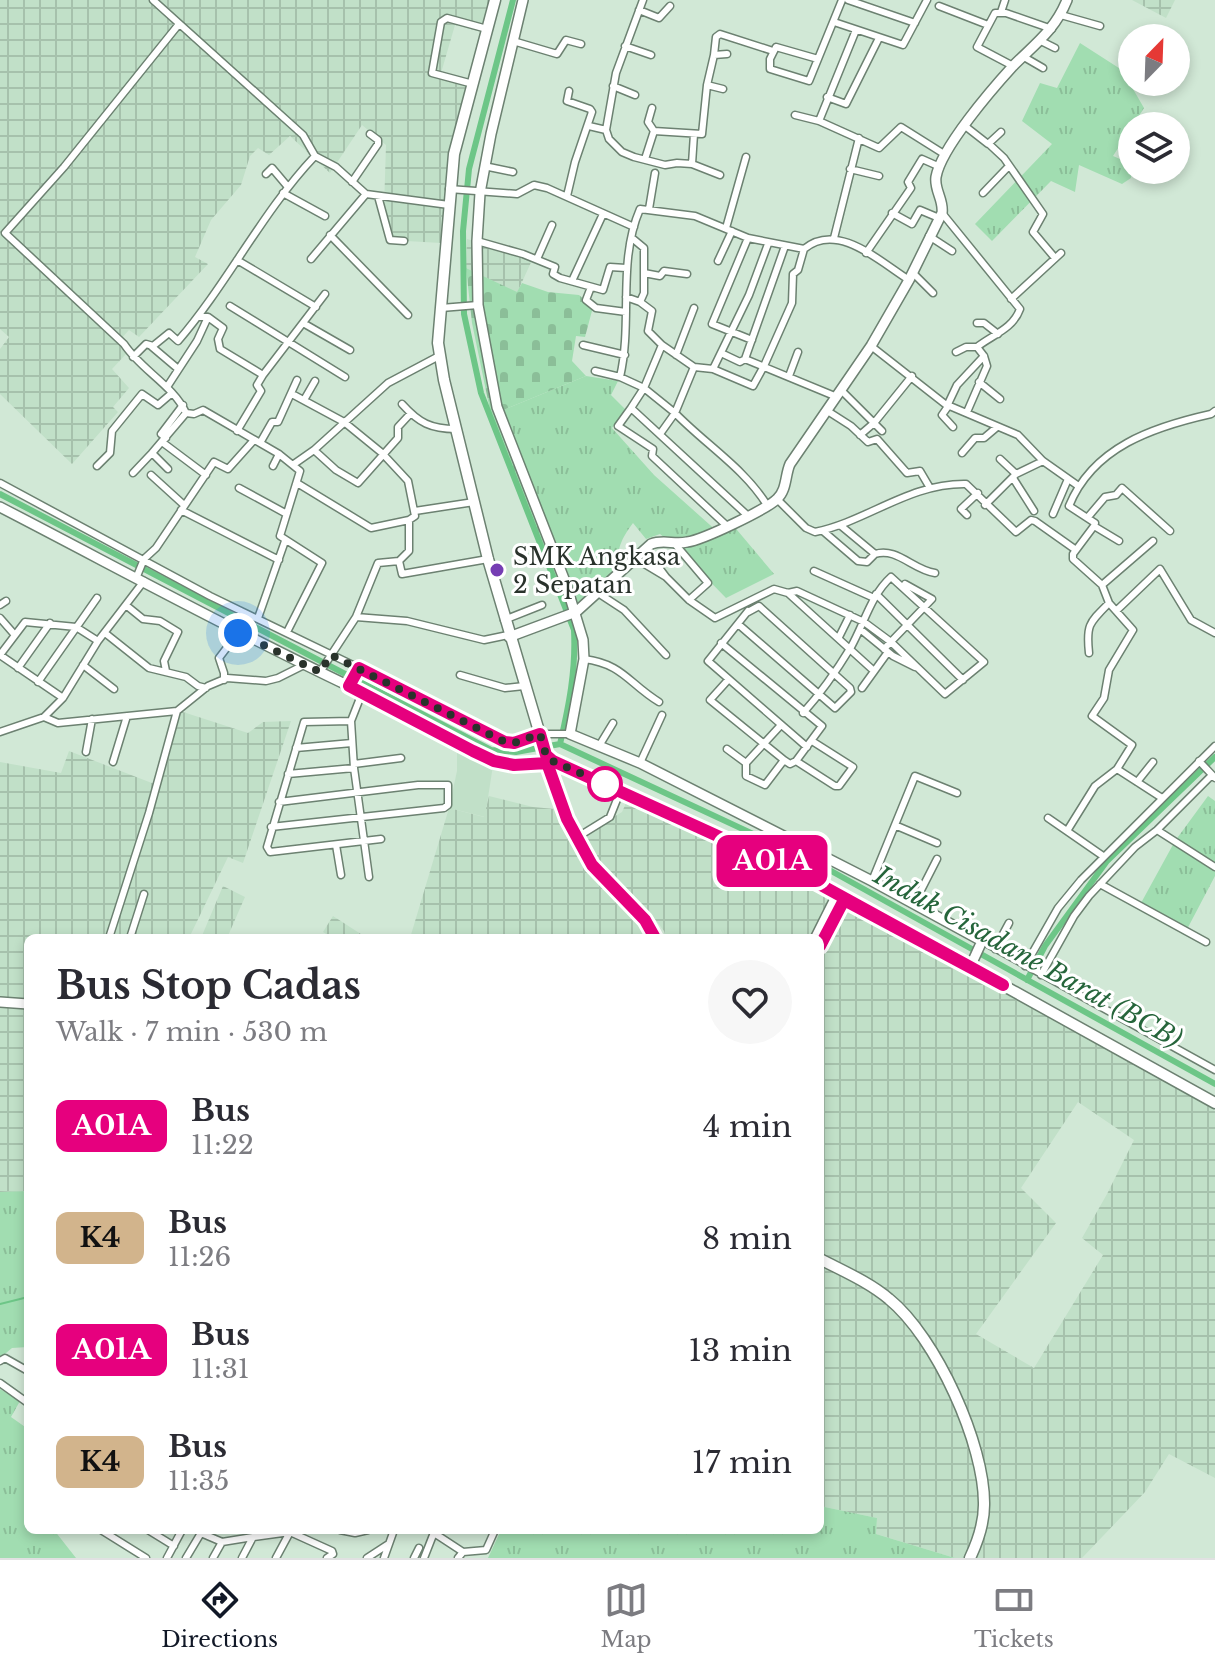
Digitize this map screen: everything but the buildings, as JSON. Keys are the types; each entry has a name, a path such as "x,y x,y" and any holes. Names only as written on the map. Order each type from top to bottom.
{"main road":[{"path":"495,0 457,141 449,205 439,356 504,620 542,735 546,759 576,838 592,865 645,920 653,934"},
{"path":"542,735 514,743 505,742 358,670 350,684 494,761 514,765 546,759 620,791 841,897 971,964 1003,985"},
{"path":"824,936 841,897"},
{"path":"841,897 1215,1103"},
{"path":"819,934 835,909"},
{"path":"824,1261 871,1287 903,1313 956,1395 981,1472 985,1506 981,1532 970,1558"}],"street":[{"path":"153,0 303,135 315,156 336,167 366,194 449,205"},
{"path":"523,0 478,192 476,305 497,407 583,640 584,659 568,734"},
{"path":"642,0 613,86 606,130 609,139 622,152 665,165 692,164 720,175"},
{"path":"818,59 778,47 770,59 772,70 806,81 811,79 845,0 915,23"},
{"path":"834,22 903,45 926,0"},
{"path":"1001,12 1005,0"},
{"path":"356,617 407,621 484,640 509,636 574,613 645,549 661,540 675,544 704,538 777,499 790,464 871,346 911,276 940,215 942,202 936,185 944,154 1013,66 1052,29 1067,0"},
{"path":"639,10 659,18 670,6"},
{"path":"939,6 988,25"},
{"path":"1013,66 978,49 995,13 1001,12 1052,29"},
{"path":"1061,15 1100,26"},
{"path":"473,84 432,73 441,22 447,18 487,29"},
{"path":"179,24 64,167 5,233 103,323 184,409 193,414 204,410 279,454 300,472 279,535 322,563 287,632"},
{"path":"819,121 856,30"},
{"path":"654,131 702,134 707,85 716,37 720,34 773,51"},
{"path":"827,97 846,104 879,38"},
{"path":"513,41 556,54 560,53 566,40 581,44"},
{"path":"1041,41 1055,48"},
{"path":"625,46 651,55"},
{"path":"714,55 727,54"},
{"path":"1024,57 1043,68"},
{"path":"707,85 723,89"},
{"path":"613,86 635,95"},
{"path":"567,196 591,110 568,102 569,91"},
{"path":"652,108 648,122 654,131"},
{"path":"795,115 819,121 879,148 899,126 944,154"},
{"path":"589,126 606,130"},
{"path":"965,126 1004,158 1043,214 1033,232 1058,255 1011,299"},
{"path":"645,159 654,131"},
{"path":"989,144 1001,132"},
{"path":"352,182 378,144 378,140 370,134"},
{"path":"692,164 694,134"},
{"path":"834,238 859,138"},
{"path":"151,346 170,333 178,341 286,190 315,156"},
{"path":"718,261 729,230 746,157"},
{"path":"866,253 911,188 908,182 922,159 940,167"},
{"path":"484,166 513,172"},
{"path":"983,193 1008,167"},
{"path":"266,174 272,168 286,190 325,216"},
{"path":"850,169 879,176"},
{"path":"649,209 655,173"},
{"path":"452,190 517,194 534,185 567,196 634,227"},
{"path":"311,259 366,194"},
{"path":"378,196 390,240 404,241"},
{"path":"620,377 625,355 626,268 639,209 695,216 748,238 804,249"},
{"path":"892,213 912,224 920,210 940,215 975,251 1020,312 998,334 977,347 966,347 956,352"},
{"path":"572,281 603,214"},
{"path":"537,259 552,225"},
{"path":"330,235 408,315"},
{"path":"929,236 952,251"},
{"path":"632,238 644,246 644,293 640,302"},
{"path":"748,238 712,324 752,340"},
{"path":"626,297 652,311 648,331 676,355 694,367 713,369 753,386 792,303 793,274 798,270 804,249 815,239 834,238 850,243 911,276 933,293"},
{"path":"477,241 537,259 555,267 553,275 603,290 610,267 626,268"},
{"path":"713,369 749,295 768,244"},
{"path":"721,353 740,362 745,359 785,246"},
{"path":"237,260 316,307"},
{"path":"644,273 660,276 664,271 687,274"},
{"path":"591,287 586,300 593,306 626,312"},
{"path":"237,431 261,391 257,385 263,375 325,294"},
{"path":"443,308 476,305"},
{"path":"230,306 345,377"},
{"path":"676,355 694,308"},
{"path":"198,317 208,317 223,328 218,343 220,349 263,375"},
{"path":"97,466 110,453 112,431 142,394 158,405 208,317"},
{"path":"303,323 350,350"},
{"path":"977,323 984,323 998,334"},
{"path":"133,357 146,344 177,368"},
{"path":"583,345 625,355"},
{"path":"662,345 644,388 618,426 653,449 652,456 727,526"},
{"path":"871,346 948,404 1018,435 1043,461 1077,485"},
{"path":"967,412 987,366 977,347"},
{"path":"789,376 798,352"},
{"path":"294,464 314,450 388,383 439,356"},
{"path":"953,427 942,415 957,385 984,356"},
{"path":"745,359 839,393 882,431"},
{"path":"660,434 675,413 694,367"},
{"path":"595,371 620,377 644,388 752,484 767,505"},
{"path":"860,435 874,423 912,376"},
{"path":"0,732 44,717 63,698 98,641 127,606 140,577 143,560 156,548 215,462 228,469 257,442 272,422 278,422 297,380"},
{"path":"304,400 315,381"},
{"path":"979,382 1000,399"},
{"path":"292,394 344,422 382,453 408,481 415,516 371,528 297,483"},
{"path":"402,404 433,427 456,429"},
{"path":"631,408 747,515"},
{"path":"133,473 164,440 184,409"},
{"path":"826,410 869,443 877,439 907,473 920,471 930,488"},
{"path":"1119,541 1069,506 1077,485 1116,448 1167,424 1215,411"},
{"path":"314,450 336,470 358,483 398,438 398,427 411,413"},
{"path":"962,453 975,438 984,438 997,427"},
{"path":"164,440 206,475"},
{"path":"151,454 168,469"},
{"path":"273,466 279,454"},
{"path":"1000,459 1014,476 1034,511"},
{"path":"985,505 1014,476 1043,461"},
{"path":"151,475 182,508 279,560"},
{"path":"1053,514 1068,479"},
{"path":"0,483 210,596 358,670"},
{"path":"777,499 812,532 840,525 886,503 930,488 962,484 978,493 985,505 1016,532 1031,520 1035,521 1076,550"},
{"path":"239,488 285,513"},
{"path":"1088,517 1105,497 1116,495 1122,488 1170,531"},
{"path":"967,515 958,511 978,493"},
{"path":"415,511 474,502"},
{"path":"0,507 140,577 238,633 350,684"},
{"path":"322,669 356,617 378,563 399,561 409,551 409,520"},
{"path":"840,525 875,554"},
{"path":"1067,831 1095,786 1117,769 1132,745 1092,716 1104,698 1109,670 1133,630 1109,603 1102,585 1073,559 1094,526"},
{"path":"823,531 858,561 867,562 875,554 888,551 925,572 935,573"},
{"path":"258,618 285,541"},
{"path":"1102,585 1153,541"},
{"path":"675,544 708,583 689,600"},
{"path":"645,549 689,600 715,618 756,602"},
{"path":"399,561 402,574 488,559"},
{"path":"636,559 666,577"},
{"path":"1116,611 1160,569 1191,620 1215,633"},
{"path":"814,571 875,596 963,680"},
{"path":"803,713 820,694 850,648 875,596 892,579 914,592 924,607 984,663 946,694 891,642 862,625"},
{"path":"728,680 710,700 763,744 790,762 839,786 853,767 781,725 708,661 756,602 774,589 788,593 874,671"},
{"path":"788,593 797,591 850,615 886,651 915,667"},
{"path":"598,593 624,610 666,655"},
{"path":"38,682 97,598"},
{"path":"738,624 835,708 851,692 756,602"},
{"path":"1089,653 1086,630 1109,603"},
{"path":"745,604 748,612"},
{"path":"504,620 542,605"},
{"path":"127,606 143,619 160,621 178,632 164,661 166,671"},
{"path":"862,688 891,642 924,607"},
{"path":"839,637 850,615"},
{"path":"0,618 14,634"},
{"path":"63,698 0,655 25,622 76,627 98,641"},
{"path":"18,668 50,623"},
{"path":"105,633 149,668 166,671 206,688"},
{"path":"224,680 219,658 238,633"},
{"path":"721,643 822,726 810,744 765,785 746,776 746,763 781,725"},
{"path":"584,659 604,661 616,667 638,689 659,702"},
{"path":"83,665 114,689"},
{"path":"44,717 58,723 177,711 206,688 224,680 266,681 305,665"},
{"path":"460,675 505,688 524,686"},
{"path":"362,693 351,721 369,877"},
{"path":"110,934 149,813 177,711"},
{"path":"640,763 662,715"},
{"path":"113,762 127,716"},
{"path":"86,752 92,719"},
{"path":"351,721 305,721 271,827 269,852 381,839"},
{"path":"599,746 613,723"},
{"path":"542,735 568,734 640,763 872,881 1215,1070"},
{"path":"296,748 352,743"},
{"path":"1027,967 1058,908 1103,856 1215,746"},
{"path":"727,749 746,763"},
{"path":"288,774 401,758"},
{"path":"1137,782 1153,762"},
{"path":"1040,974 1074,916 1100,884 1212,775 1201,763"},
{"path":"1117,769 1162,798"},
{"path":"872,881 915,776 957,793"},
{"path":"271,827 444,808 448,805 447,784 279,802"},
{"path":"576,838 610,817 620,791"},
{"path":"1048,818 1103,856"},
{"path":"897,826 937,843"},
{"path":"1157,830 1215,867"},
{"path":"336,845 341,875"},
{"path":"914,904 937,859"},
{"path":"367,866 377,865"},
{"path":"1100,884 1206,942"},
{"path":"131,934 144,894"},
{"path":"995,949 1009,923"},
{"path":"971,964 981,943"},
{"path":"0,1002 24,1004"},
{"path":"0,1361 5,1358 24,1369"},
{"path":"18,1366 24,1364"},
{"path":"0,1383 24,1400"},
{"path":"106,1534 133,1555 146,1558"},
{"path":"154,1534 174,1546"},
{"path":"167,1558 180,1534"},
{"path":"186,1558 199,1534"},
{"path":"202,1534 222,1542 275,1534"},
{"path":"276,1558 289,1534"},
{"path":"294,1534 332,1551 333,1554 327,1558"},
{"path":"384,1558 392,1534"},
{"path":"424,1558 434,1534"},
{"path":"437,1534 460,1555 486,1550 493,1534"},
{"path":"242,1558 253,1537"},
{"path":"213,1558 222,1542"},
{"path":"367,1558 389,1543"},
{"path":"414,1558 419,1548"}],"shaded area":[{"path":"0,0 491,0 482,32 455,25 441,73 473,81 441,243 389,240 384,208 386,145 362,125 330,173 290,136 269,155 258,148 250,156 241,185 211,220 195,257 208,264 139,337 129,330 120,340 127,353 112,369 129,388 113,407 118,412 72,464 0,394 0,349 9,337 0,329"},
{"path":"1132,0 1175,0 1166,18"},
{"path":"467,239 533,258 517,293 466,268"},
{"path":"180,711 248,733 263,722 291,721 243,863 228,857 191,934 24,934 24,1191 0,1192 0,762 61,773 69,751 157,785"},
{"path":"457,740 494,759 485,817 449,808 457,771"},
{"path":"489,796 555,809 582,862 645,934 411,934 449,808 484,817"},
{"path":"628,799 817,890 1215,1111 1215,1478 1169,1454 1145,1492 1082,1558 955,1558 876,1534 877,1518 824,1507 824,934 665,934 651,914 592,856 580,837 622,812","holes":["1078,1102 1134,1140 1082,1238 1103,1255 1034,1368 976,1334 1056,1223 1021,1188"]},
{"path":"223,886 245,897 229,934 203,934"},
{"path":"333,916 361,934 326,934 323,932"}],"green space":[{"path":"1080,43 1118,67 1118,96 1137,96 1144,108 1141,112 1118,112 1118,148 1113,156 1118,158 1118,182 1079,165 1075,192 1051,181 992,241 975,224 1052,144 1022,121 1040,83 1057,88"},
{"path":"466,268 517,292 522,283 548,292 579,295 593,307 585,337 576,336 572,361 586,376 491,415 472,323"},
{"path":"586,376 618,381 611,395 626,410 612,428 654,475 719,533 732,524 774,574 726,598 660,534 646,539 633,523 620,544 617,569 569,610 491,415"},
{"path":"1208,796 1215,801 1215,876 1184,935 1141,903 1175,841"},
{"path":"24,1191 24,1347 12,1348 0,1358 0,1192"},
{"path":"0,1389 20,1401 11,1417 24,1426 24,1534 57,1534 76,1558 0,1558"},
{"path":"824,1507 877,1518 876,1534 955,1558 488,1558 499,1534 824,1534"}],"waterway":[{"path":"513,0 469,169 463,231 464,314 481,393 574,630 571,687 560,744"},
{"path":"0,494 491,750 516,752 560,744"},
{"name":"Induk Cisadane Barat (BCB)","path":"560,744 824,867 1215,1084"},
{"path":"1027,980 1045,946 1107,861 1215,757"},
{"path":"0,1304 24,1298"}],"bus line":[{"name":"A01A","path":"654,934 645,920 592,865 567,819 547,763 514,765 494,761 473,751 349,686 359,668 505,742 514,743 540,734 546,755 553,761 799,873 1003,985 844,900 824,938"}],"place":[{"name":"SMK Angkasa 2 Sepatan","path":"497,570"}],"route":[{"path":"238,633 320,672 331,655 505,742 514,743 540,734 550,760 605,784"}]}
